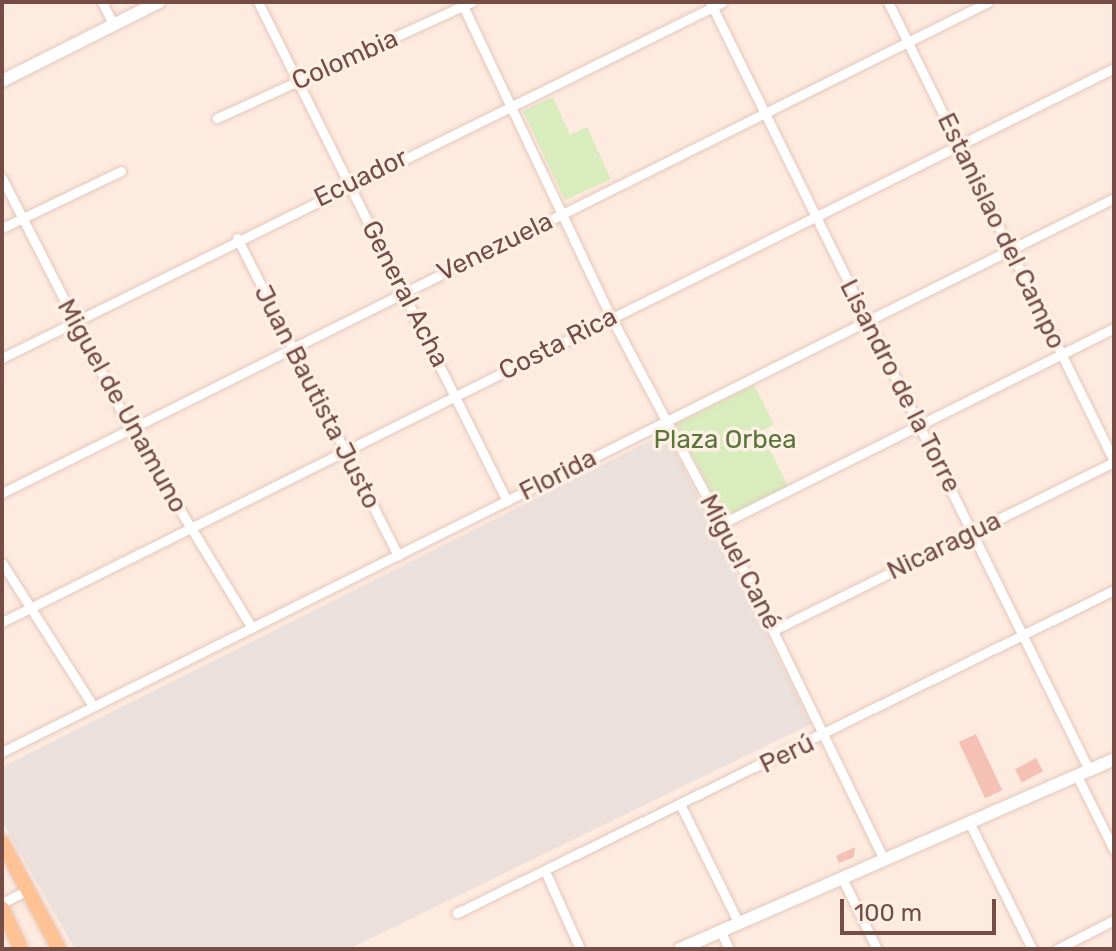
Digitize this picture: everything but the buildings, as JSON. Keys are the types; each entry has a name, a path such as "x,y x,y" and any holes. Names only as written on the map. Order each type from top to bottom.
{"main road":[{"path":"2,81 159,2"},
{"path":"680,949 1114,759"},
{"path":"2,842 30,889 59,949"},
{"path":"2,905 21,949"}],"street":[{"path":"102,2 113,24"},
{"name":"General Acha","path":"258,2 507,501"},
{"name":"Ecuador","path":"2,358 237,238 711,5 723,2"},
{"name":"Estanislao del Campo","path":"888,2 1114,462"},
{"name":"Venezuela","path":"2,493 988,2"},
{"name":"Colombia","path":"217,118 468,5"},
{"name":"Miguel Cané","path":"468,5 510,106 611,317 721,524 884,860"},
{"name":"Lisandro de la Torre","path":"711,5 918,426 973,531 1023,636 1114,850"},
{"name":"Costa Rica","path":"2,622 1114,68"},
{"path":"2,228 121,171"},
{"name":"Miguel de Unamuno","path":"2,178 130,428 252,628"},
{"name":"Florida","path":"2,752 1114,198"},
{"name":"Juan Bautista Justo","path":"237,238 290,348 398,556"},
{"path":"721,524 1114,328"},
{"name":"Nicaragua","path":"774,630 1114,462"},
{"path":"2,563 93,706"},
{"name":"Perú","path":"457,913 825,736 1114,590"},
{"path":"681,806 739,924"},
{"path":"970,824 1032,949"},
{"path":"545,871 580,949"},
{"path":"842,878 877,949"},
{"path":"2,905 30,889"},
{"path":"1057,949 1114,920"},
{"path":"721,932 729,949"}],"shaded area":[{"path":"666,433 811,724 349,949 75,949 2,821 2,767"}],"green space":[{"path":"553,97 570,135 587,127 611,179 565,200 523,111"},
{"name":"Plaza Orbea","path":"754,385 774,424 761,432 789,488 725,518 676,424"}]}
